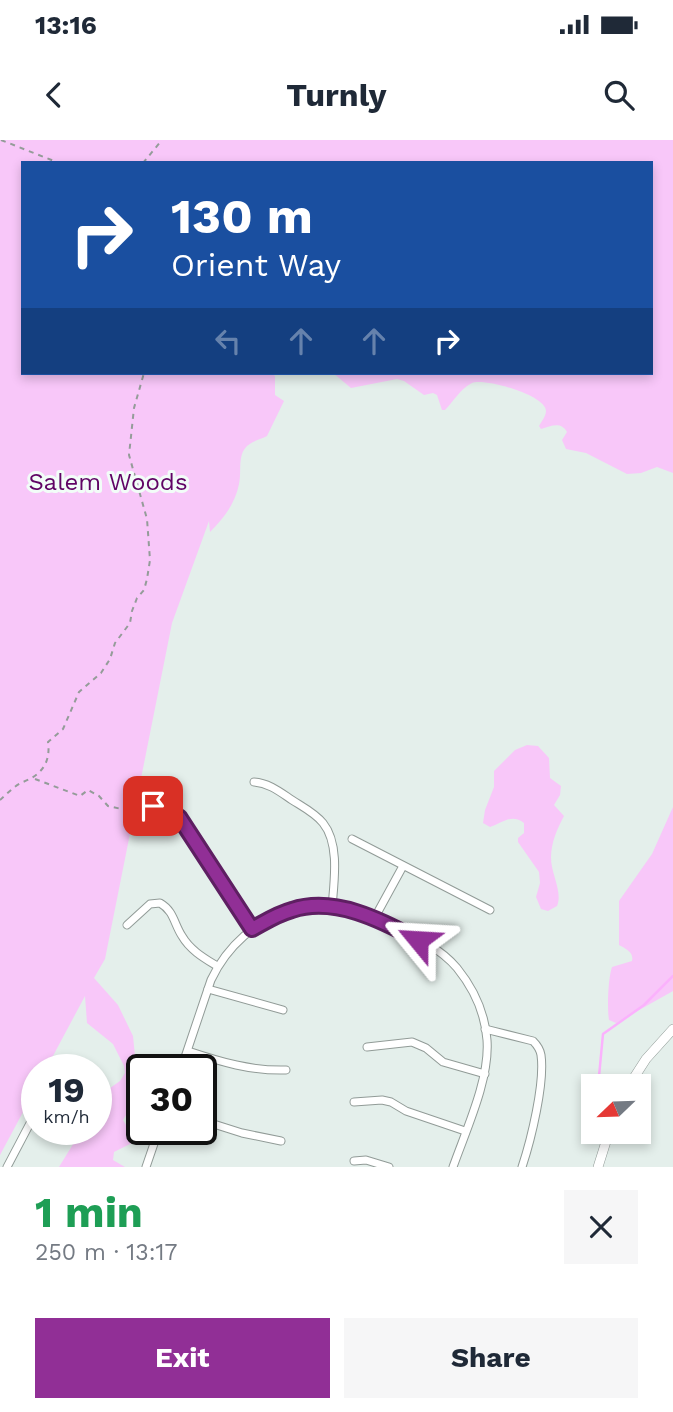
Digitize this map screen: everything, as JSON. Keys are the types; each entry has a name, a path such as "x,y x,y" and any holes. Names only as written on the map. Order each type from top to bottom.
{"street":[{"path":"254,782 274,788 311,812 324,824 331,841 332,907"},
{"path":"153,806 179,817 252,929"},
{"path":"352,839 490,910"},
{"path":"374,919 403,866"},
{"path":"127,925 150,904 160,903 171,912 189,946 217,966"},
{"path":"187,1054 217,966 233,945 252,929 293,909 313,906 332,907 374,919 440,952 455,966 474,992 481,1009 488,1053 485,1074 453,1167"},
{"path":"208,989 283,1010"},
{"path":"485,1029 533,1041 538,1045 541,1055 539,1096 522,1167"},
{"path":"637,1074 655,1048 673,1029"},
{"path":"367,1047 412,1042 443,1062 485,1074"},
{"path":"188,1051 262,1071 286,1070"},
{"path":"354,1102 391,1101 406,1111 465,1131"},
{"path":"217,1125 281,1141"},
{"path":"7,1167 21,1140"},
{"path":"598,1167 605,1144"},
{"path":"148,1166 154,1145"},
{"path":"354,1161 366,1160 389,1167"}],"path":[{"path":"1,140 54,161"},
{"path":"145,161 162,140"},
{"path":"0,800 22,782 34,779 40,774 50,756 48,742 63,729 79,692 101,673 110,659 115,643 130,623 137,598 144,590 150,560 147,519 129,455 134,408 143,375"},
{"path":"34,779 80,796 88,790 99,796 108,806 144,814"}],"green space":[{"name":"Salem Woods","path":"0,140 673,140 673,473 657,467 641,473 627,474 586,453 566,449 562,440 567,432 562,426 541,429 539,426 546,411 543,405 526,394 501,385 472,383 442,410 437,395 424,395 404,381 397,379 351,388 335,375 653,375 653,161 21,161 21,375 274,375 275,395 284,401 267,436 244,450 235,498 210,532 209,521 172,623 105,959 94,978 118,1005 133,1036 135,1054 126,1054 126,1115 123,1120 128,1145 114,1152 113,1160 125,1167 59,1167 73,1145 112,1145 112,1087 125,1073 113,1044 87,1023 85,996 54,1054 21,1054 21,1116 0,1155"},
{"path":"527,745 538,746 549,758 550,778 561,786 560,795 554,805 564,816 555,836 551,858 558,901 557,906 548,911 541,909 536,897 540,883 539,872 518,842 518,838 524,833 524,823 511,819 490,827 483,823 494,787 494,771 515,750"},
{"path":"673,807 673,991 616,1023 609,1020 608,1015 612,967 632,961 629,951 619,945 619,901 652,854"}],"waterway":[{"path":"599,1074 603,1034 644,1005 673,976"}],"route":[{"path":"153,806 179,817 252,929 293,909 313,906 360,914 387,923 418,940"}]}
